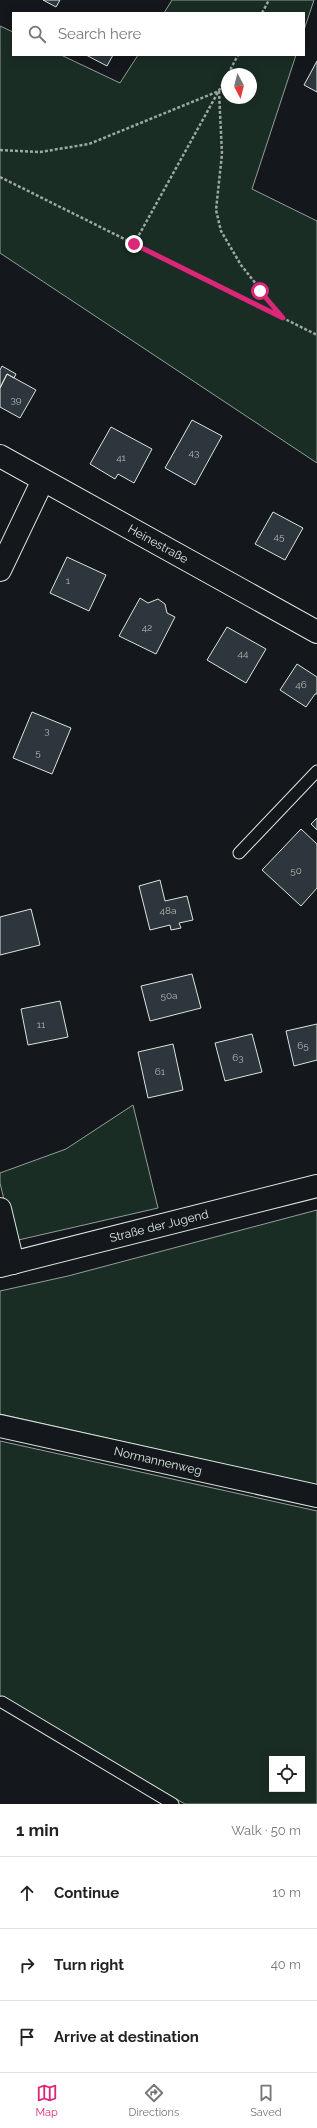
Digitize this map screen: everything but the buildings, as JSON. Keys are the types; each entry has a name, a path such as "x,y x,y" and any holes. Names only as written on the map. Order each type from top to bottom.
{"street":[{"name":"Heinestraße","path":"0,456 317,632"},
{"path":"0,570 43,480"},
{"name":"Straße der Jugend","path":"7,1265 317,1186"},
{"path":"0,1209 7,1265"},
{"name":"Normannenweg","path":"0,1426 317,1496"}],"lane":[{"path":"239,854 317,771"},
{"path":"2,1702 173,1804"}],"path":[{"path":"263,12 269,0"},
{"path":"231,68 237,56"},
{"path":"134,244 221,87"},
{"path":"0,150 40,152 89,144 219,91"},
{"path":"219,91 222,154 216,210 221,231 241,265 283,318"},
{"path":"0,177 317,335"}],"green space":[{"path":"172,0 314,0 305,27 305,12 165,12"},
{"path":"0,26 12,32 12,56 63,56 120,83 137,56 296,56 252,189 317,221 317,463 0,253"},
{"path":"133,1105 158,1208 14,1241 0,1183 0,1173 66,1149"},
{"path":"317,1210 317,1485 0,1414 0,1291 68,1276"},
{"path":"0,1441 317,1511 317,1804 185,1804 0,1696"}],"route":[{"path":"134,244 283,318 260,291"}]}
